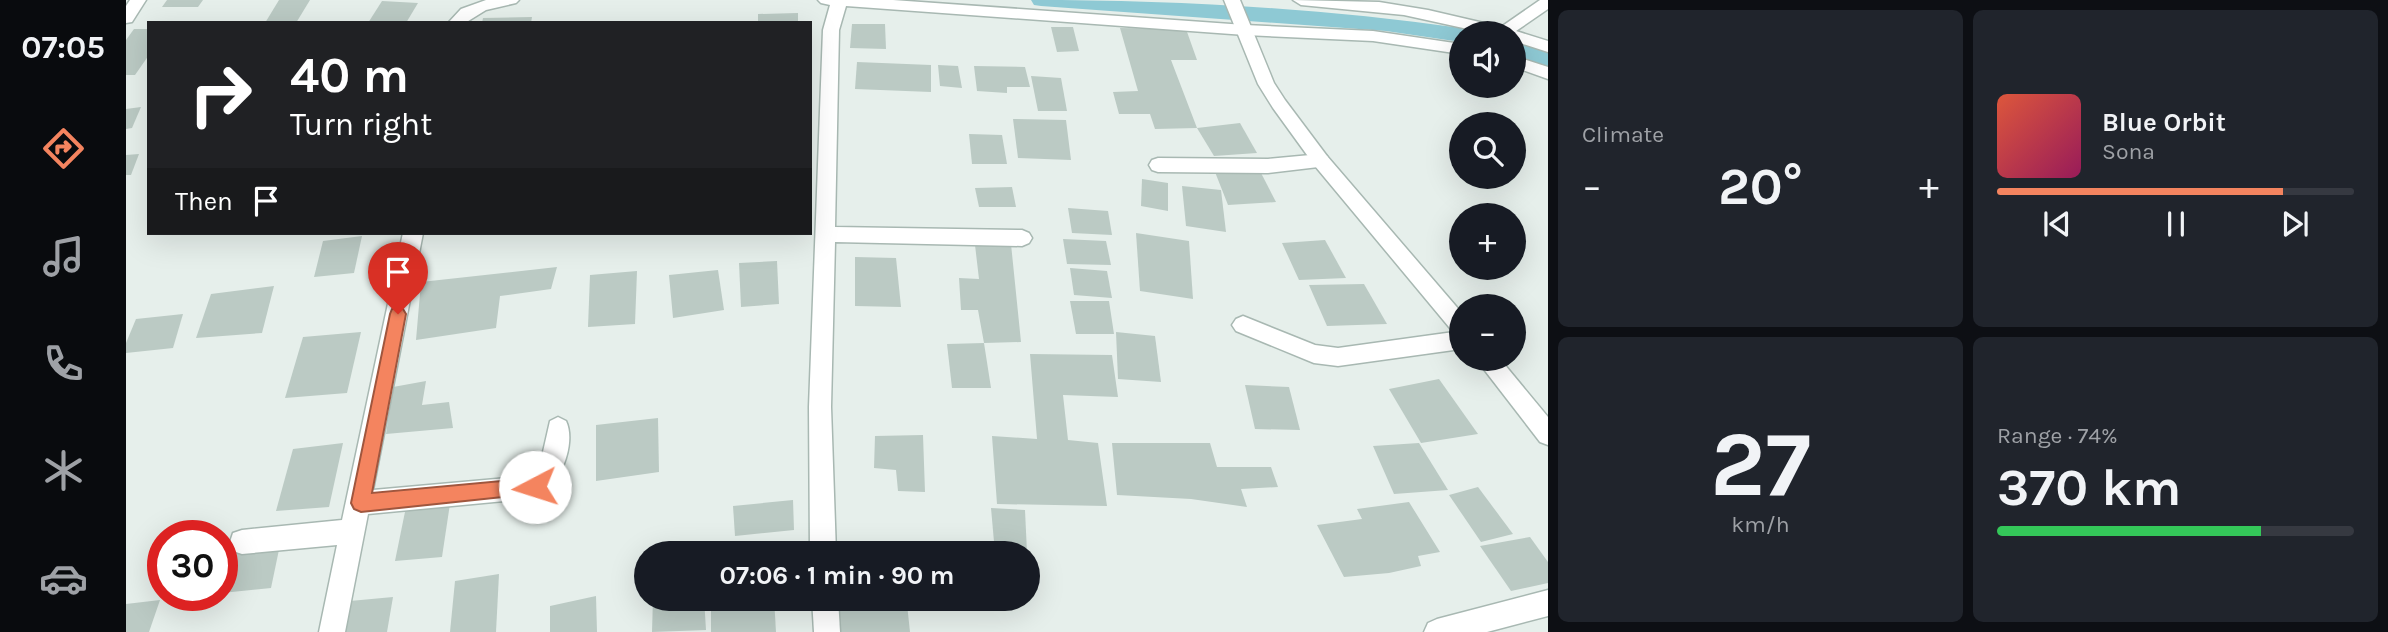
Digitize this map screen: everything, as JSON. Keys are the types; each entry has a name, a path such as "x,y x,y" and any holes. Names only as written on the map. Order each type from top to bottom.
{"street":[{"path":"126,19 138,0"},
{"path":"457,21 461,15 479,7 512,0"},
{"path":"1232,0 1266,84 1321,161 1449,313"},
{"path":"1301,0 1378,5 1424,12 1458,21"},
{"path":"823,541 820,407 832,1 1245,30 1373,36 1449,47"},
{"path":"1521,21 1548,2"},
{"path":"1526,40 1548,47"},
{"path":"1526,65 1548,73"},
{"path":"1158,165 1268,166 1321,161"},
{"path":"827,234 1022,239"},
{"path":"332,632 361,503 414,235"},
{"path":"1243,325 1314,354 1338,357 1449,342"},
{"path":"1497,371 1546,427"},
{"path":"361,503 535,487 546,480 551,472 558,428"},
{"path":"242,542 353,531"},
{"path":"1437,632 1548,603"},
{"path":"826,611 827,632"}],"building":[{"path":"167,0 203,0 198,7 162,7"},
{"path":"279,0 310,0 297,21 266,21"},
{"path":"382,1 418,3 407,21 369,21"},
{"path":"798,13 798,21 758,21 758,14"},
{"path":"532,17 531,21 482,21 483,18"},
{"path":"852,24 885,24 886,49 850,48"},
{"path":"1051,27 1073,27 1079,51 1057,52"},
{"path":"1120,28 1186,29 1197,60 1171,60 1197,128 1155,129 1150,114 1119,114 1113,92 1138,91"},
{"path":"134,29 147,29 147,58 135,75 126,75 126,40"},
{"path":"857,62 931,65 931,92 855,89"},
{"path":"938,65 958,66 962,88 940,86"},
{"path":"974,66 1025,67 1030,87 1007,87 1007,93 977,91"},
{"path":"1031,76 1061,78 1067,111 1038,111"},
{"path":"141,107 132,128 126,129 126,109"},
{"path":"1013,119 1066,120 1071,160 1018,158"},
{"path":"1240,123 1257,153 1214,156 1197,128"},
{"path":"969,134 1002,135 1007,164 972,164"},
{"path":"139,154 131,175 126,175 126,155"},
{"path":"1260,171 1276,202 1228,205 1215,172"},
{"path":"1142,179 1168,183 1168,211 1141,206"},
{"path":"1182,186 1221,190 1226,232 1186,226"},
{"path":"1012,187 1016,207 979,207 975,188"},
{"path":"1068,208 1108,211 1112,235 1072,233"},
{"path":"1136,233 1189,241 1193,299 1140,291"},
{"path":"362,236 354,273 314,277 323,241"},
{"path":"1063,239 1106,241 1111,265 1067,264"},
{"path":"1325,240 1346,278 1299,280 1282,243"},
{"path":"1011,244 1021,342 984,343 978,310 961,310 959,278 979,279 975,245"},
{"path":"855,257 896,258 901,307 855,306"},
{"path":"777,261 779,304 741,307 739,263"},
{"path":"557,267 551,289 500,296 496,328 416,340 421,282"},
{"path":"1070,268 1107,271 1112,298 1074,295"},
{"path":"718,270 724,310 673,318 669,275"},
{"path":"637,271 635,324 588,327 590,275"},
{"path":"1364,284 1387,324 1327,326 1309,285"},
{"path":"274,286 262,333 196,338 211,294"},
{"path":"1070,301 1109,301 1114,334 1076,334"},
{"path":"183,314 173,348 126,353 126,343 136,319"},
{"path":"361,332 347,393 285,398 303,337"},
{"path":"1116,332 1155,336 1161,382 1118,379"},
{"path":"984,343 991,388 952,388 947,344"},
{"path":"1030,354 1112,355 1118,397 1063,395 1068,440 1098,443 1107,506 997,504 992,436 1037,439"},
{"path":"1439,379 1478,434 1421,443 1389,389"},
{"path":"426,381 422,405 449,402 453,428 386,434 393,387"},
{"path":"1245,385 1289,387 1300,430 1255,429"},
{"path":"658,418 659,472 596,481 596,425"},
{"path":"923,435 925,492 898,491 896,470 874,468 875,436"},
{"path":"343,443 329,507 276,511 293,449"},
{"path":"1112,443 1210,443 1217,467 1271,467 1278,487 1241,489 1247,507 1191,499 1117,495"},
{"path":"1419,443 1448,490 1394,494 1373,446"},
{"path":"1478,487 1513,534 1481,542 1449,495"},
{"path":"451,497 442,557 395,561 407,502"},
{"path":"793,500 794,530 735,536 733,506"},
{"path":"1409,502 1440,552 1418,556 1421,566 1389,573 1344,577 1317,525 1362,519 1357,509"},
{"path":"991,508 1025,510 1026,541 994,541"},
{"path":"1530,537 1548,562 1548,583 1511,591 1480,546"},
{"path":"281,540 271,588 238,591 238,544"},
{"path":"499,574 496,632 450,632 455,581"},
{"path":"596,596 597,632 550,632 550,606"},
{"path":"393,597 387,632 343,632 350,601"},
{"path":"147,602 147,611 156,611 149,632 126,632 126,604"},
{"path":"653,611 705,611 706,630 652,632"},
{"path":"711,611 775,611 776,632 711,632"},
{"path":"836,611 908,611 910,632 838,632"}],"waterway":[{"path":"1041,0 1386,24 1449,33"},
{"path":"1526,53 1548,60"}],"route":[{"path":"398,314 361,503 535,487"}]}
